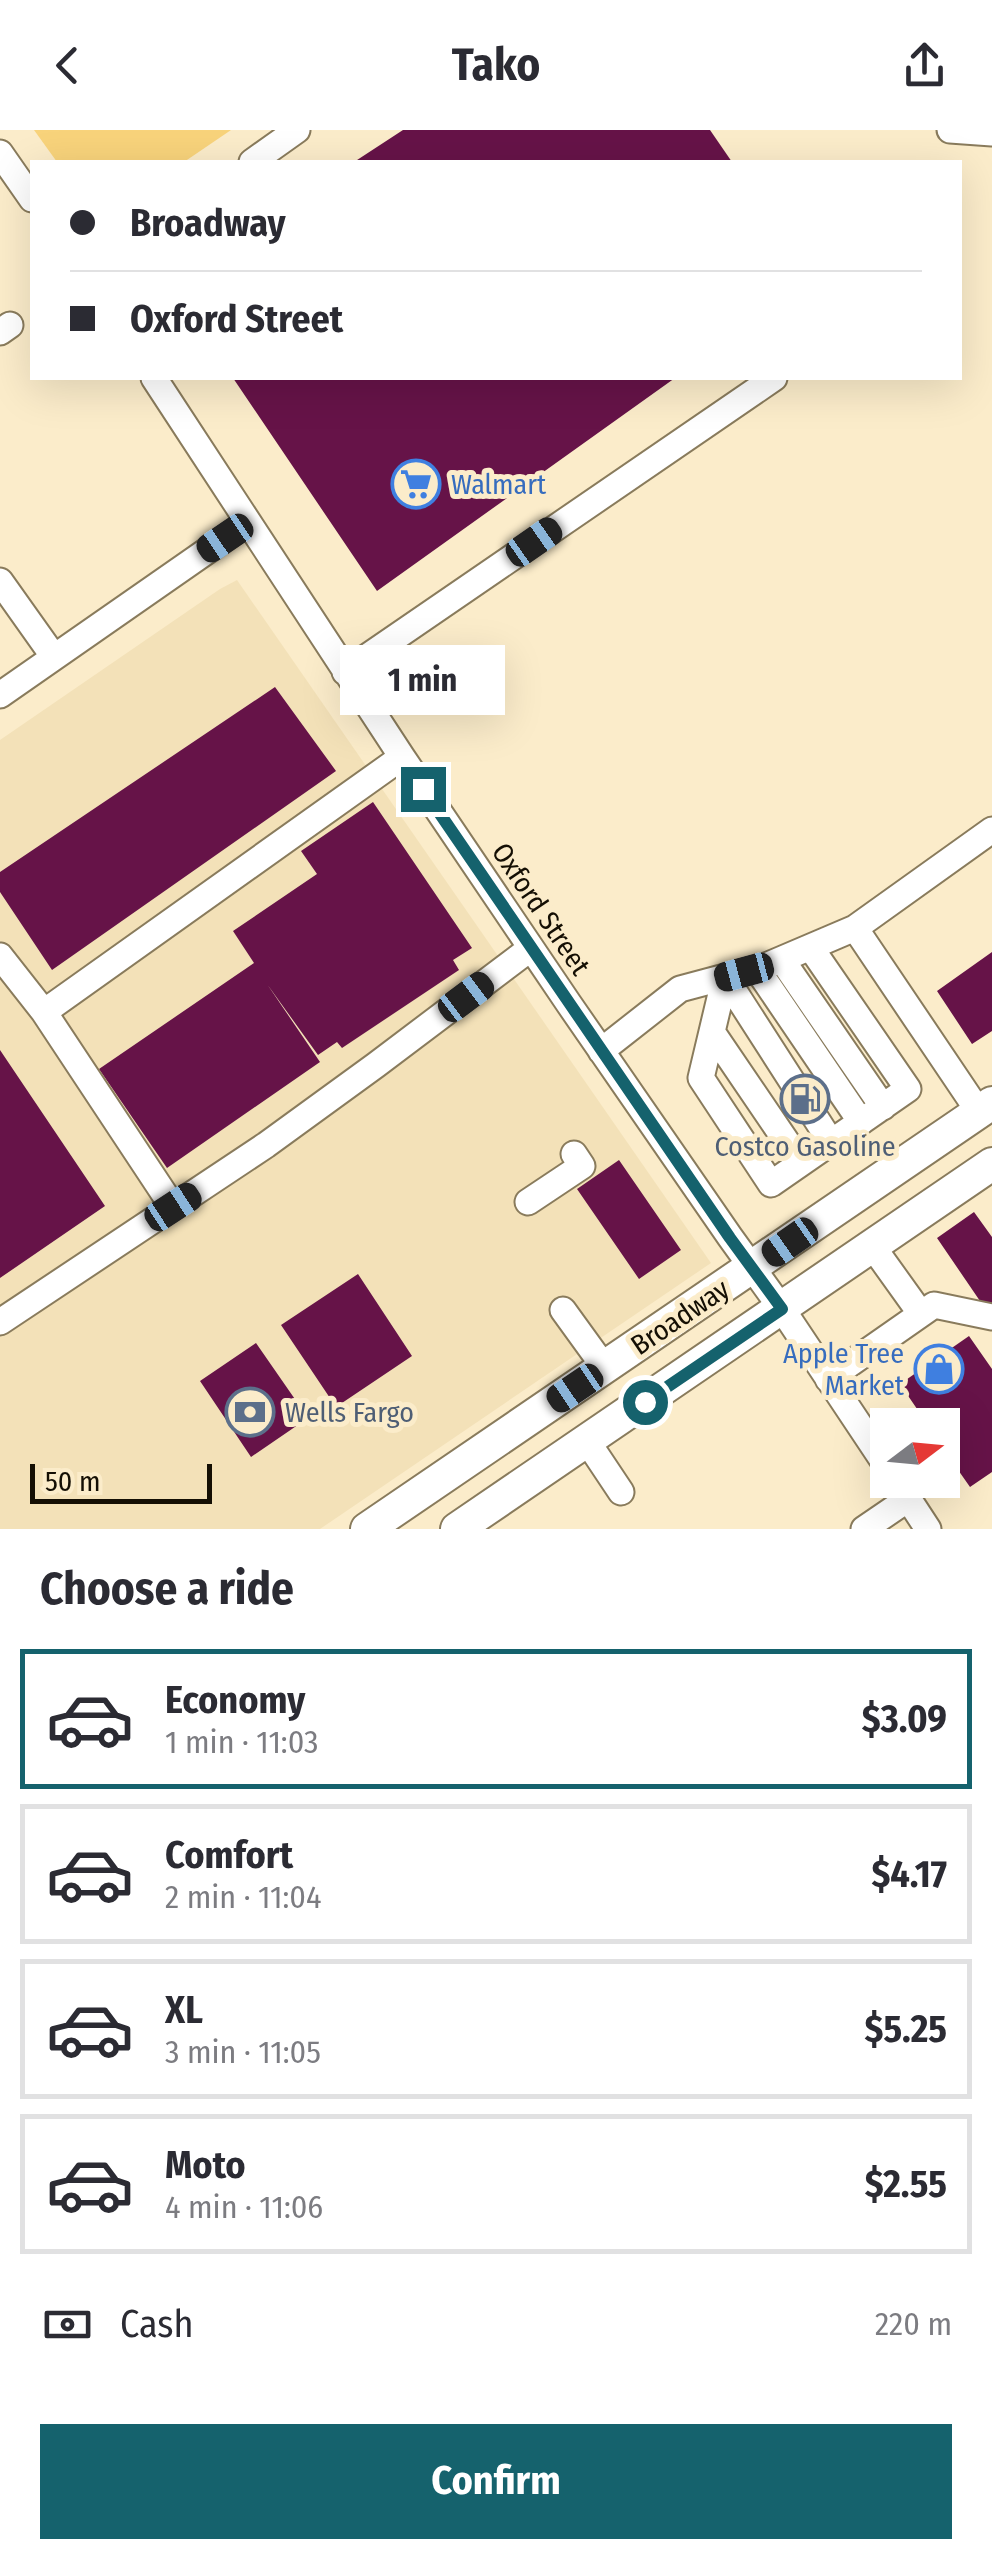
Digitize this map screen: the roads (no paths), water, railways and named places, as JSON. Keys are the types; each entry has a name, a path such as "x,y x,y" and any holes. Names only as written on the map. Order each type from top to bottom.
{"main road":[{"name":"Broadway","path":"366,1529 986,1107"},
{"name":"Broadway","path":"457,1529 992,1164"}],"street":[{"path":"255,160 297,130"},
{"path":"950,130 992,133"},
{"path":"0,153 30,196"},
{"name":"Oxford Street","path":"155,380 344,672 870,1441"},
{"path":"344,672 771,380"},
{"path":"0,695 247,523"},
{"path":"0,581 54,657"},
{"path":"44,1012 402,757"},
{"path":"602,1051 680,989 782,960 855,928 992,830"},
{"path":"855,928 986,1107"},
{"path":"0,1322 376,1065 531,948"},
{"path":"724,977 701,1078 771,1184 908,1089 811,948"},
{"path":"0,956 44,1012 173,1207"},
{"path":"782,960 872,1114"},
{"path":"756,969 872,1114"},
{"path":"724,977 832,1142"},
{"path":"712,1032 801,1164"},
{"path":"528,1202 582,1166 574,1154"},
{"path":"873,1246 921,1314"},
{"path":"828,1379 934,1305 992,1317"},
{"path":"563,1310 605,1368"},
{"path":"587,1440 621,1492"},
{"path":"864,1529 894,1498"},
{"path":"907,1498 928,1529"}],"place":[{"name":"Walmart","path":"416,484"},
{"name":"Costco Gasoline","path":"805,1099"},
{"name":"Apple Tree Market","path":"939,1369"},
{"name":"Wells Fargo","path":"250,1412"}]}
